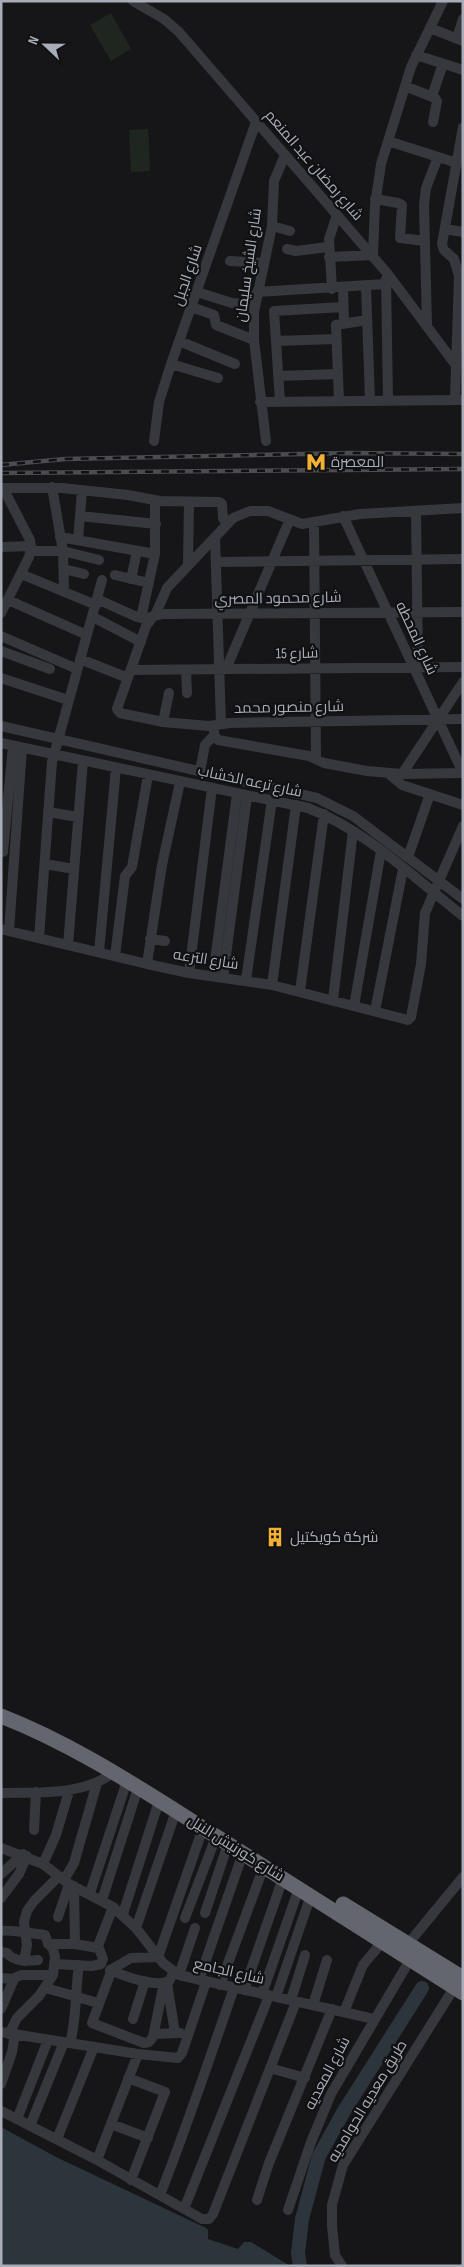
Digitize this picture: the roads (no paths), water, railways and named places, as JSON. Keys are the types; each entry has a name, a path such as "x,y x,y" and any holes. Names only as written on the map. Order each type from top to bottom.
{"highway":[{"name":"شارع كورنيش النيل","path":"1,1706 90,1748 409,1951 460,1981"},
{"name":"شارع كورنيش النيل","path":"1,1716 52,1738 113,1772 383,1941 409,1951"}],"street":[{"name":"شارع رمضان عبد المنعم","path":"133,1 164,19 179,32 387,273 428,325 455,364"},
{"path":"287,249 372,255 377,178 416,55 442,1"},
{"path":"430,28 460,40 463,19"},
{"path":"416,55 463,70"},
{"path":"432,96 443,64"},
{"path":"405,86 432,96 436,102 433,122"},
{"name":"شارع الجبل","path":"154,441 160,402 171,364 256,122"},
{"path":"459,276 454,260 442,247 461,148 463,127"},
{"path":"388,140 457,163"},
{"name":"شارع الشيخ سليمان","path":"266,440 254,340 254,306 272,226 274,181 285,155"},
{"path":"428,325 424,196 438,157"},
{"path":"375,199 398,203 402,206 400,238 425,239 445,233 463,232"},
{"path":"337,215 330,230 329,252 343,307 344,322"},
{"path":"272,226 290,231"},
{"path":"260,402 459,399 455,364 459,276 463,259"},
{"path":"230,261 263,263"},
{"path":"387,273 385,284 388,400"},
{"path":"256,292 385,284"},
{"path":"366,286 370,401"},
{"path":"197,292 232,303 254,306"},
{"path":"191,307 214,316 216,325 254,340"},
{"path":"280,402 275,310 343,307"},
{"path":"339,401 336,325 344,322 367,320"},
{"path":"276,341 336,339"},
{"path":"179,341 236,364"},
{"path":"171,364 218,378"},
{"path":"278,376 338,374"},
{"path":"52,487 63,551 64,592"},
{"path":"88,635 4,607 21,574 31,548 2,488 52,487 128,495 155,500 221,502 223,518 226,524"},
{"path":"78,540 82,490"},
{"path":"21,574 64,592 140,618 155,554 155,500"},
{"path":"188,566 189,502"},
{"path":"1,636 78,664 130,674 147,624 155,615 167,588 233,518 250,511 276,513 298,523 343,516 463,508"},
{"path":"416,511 416,666"},
{"path":"80,516 156,524"},
{"name":"شارع المحطه","path":"343,516 388,612 416,666 463,773"},
{"path":"223,669 250,614 290,519"},
{"path":"314,522 317,668 316,759"},
{"path":"60,536 155,554"},
{"path":"215,536 217,614 223,669 216,729 220,741 316,759 336,766 388,774 463,773"},
{"path":"1,546 63,551 99,560"},
{"path":"131,579 137,551"},
{"path":"216,562 463,559"},
{"path":"64,569 84,574"},
{"path":"115,575 149,583"},
{"path":"39,938 54,754 102,580"},
{"name":"شارع محمود المصري","path":"140,618 155,615 463,612"},
{"path":"93,617 141,642"},
{"path":"1,651 50,669"},
{"name":"شارع 15","path":"130,674 223,669 463,667"},
{"path":"186,670 187,693"},
{"name":"شارع منصور محمد","path":"130,674 118,711 164,722 216,729 316,723 463,719"},
{"path":"1,678 68,700"},
{"path":"402,774 463,682"},
{"path":"164,722 168,693"},
{"name":"شارع ترعه الخشاب","path":"1,726 317,798 353,816 439,881 462,896"},
{"path":"200,771 205,745 216,729"},
{"name":"شارع ترعه الخشاب","path":"1,743 236,794 296,805 324,814 353,831 463,916"},
{"path":"14,853 2,852 17,747"},
{"path":"5,930 14,853 17,747"},
{"path":"68,945 83,761"},
{"path":"99,952 116,768"},
{"path":"388,774 402,785 463,805"},
{"path":"115,956 125,876 132,868 148,775"},
{"path":"147,964 162,864 180,782"},
{"path":"189,973 212,788"},
{"path":"218,977 236,794"},
{"path":"408,858 430,794"},
{"path":"218,977 247,796"},
{"path":"246,980 272,800"},
{"path":"272,985 296,805"},
{"path":"48,812 78,817"},
{"path":"300,991 324,814"},
{"path":"434,893 460,842 463,826"},
{"path":"333,1000 353,831"},
{"path":"354,1006 381,852"},
{"path":"45,864 74,869"},
{"path":"375,1011 403,869"},
{"name":"شارع الترعه","path":"5,930 189,973 246,980 300,991 410,1020 421,964 423,921 434,893"},
{"path":"150,938 165,941"},
{"path":"1,1793 68,1791 97,1783 113,1772"},
{"path":"58,1917 97,1783"},
{"path":"90,1893 133,1785"},
{"path":"102,1900 133,1785"},
{"path":"43,1864 56,1835 68,1791"},
{"path":"34,1830 36,1792"},
{"path":"123,1914 159,1801"},
{"path":"136,1928 176,1811"},
{"path":"205,1913 216,1836"},
{"path":"185,1918 216,1836"},
{"path":"189,2032 152,2038 144,2043 92,2023 110,1970 132,1958 158,1957 216,1836"},
{"name":"شارع الجامع","path":"1,1848 25,1855 43,1864 67,1881 123,1914 158,1957 176,1973 202,1981 374,2019"},
{"path":"8,2034 138,2054 175,2058 180,2056 189,2032 202,1981 242,1853"},
{"path":"1,1874 25,1855"},
{"path":"1,1898 18,1874 25,1855"},
{"path":"220,1985 264,1866"},
{"name":"شارع المعديه","path":"288,2210 328,2102 409,1951 463,1877"},
{"path":"160,2196 190,2120 197,2093 284,1878"},
{"path":"24,1961 27,1945 24,1922 27,1910 34,1901 67,1881"},
{"path":"67,1881 75,1944"},
{"path":"184,2209 269,1996 305,1892"},
{"path":"55,1964 99,1965 103,1959 98,1948 113,1907"},
{"path":"152,2038 165,1983 176,1973 195,1928"},
{"path":"1,1931 6,1929 43,1934 53,1948 55,1964 53,1975 46,1988 16,2018 8,2034 12,2052 1,2084"},
{"path":"48,1940 98,1948"},
{"path":"344,2012 363,1965 383,1941"},
{"path":"1,1952 7,1952 12,1957 24,1961 38,1960"},
{"path":"1,2111 97,2160 202,2219 208,2219 212,2214 270,2068 293,2001 305,1955"},
{"path":"313,2005 327,1960"},
{"path":"30,2126 75,2022 75,1997 79,1965"},
{"path":"110,1970 145,1981 165,1983"},
{"path":"1,2009 4,1997 14,1979 21,1974 53,1975"},
{"path":"1,1978 14,1979"},
{"path":"133,2019 145,1981"},
{"name":"طريق معديه الحوامديه","path":"342,2266 335,2255 332,2205 343,2165 460,1981"},
{"path":"165,1983 175,2033"},
{"path":"46,1988 98,2003"},
{"path":"257,2200 269,2164 332,2009"},
{"path":"17,2119 48,2040"},
{"path":"57,2139 94,2047"},
{"path":"97,2160 138,2054"},
{"path":"270,2068 305,2078"},
{"path":"128,2078 165,2092 131,2180"},
{"path":"111,2124 148,2138"}],"waterway":[{"path":"300,2266 298,2253 302,2219 319,2156 344,2111 422,1988"}],"railway":[{"path":"1,465 65,459 350,453 463,454"},
{"path":"1,473 463,469"}],"place":[{"name":"المعصرة","path":"316,462"},
{"name":"شركة كويكتيل","path":"275,1537"}]}
